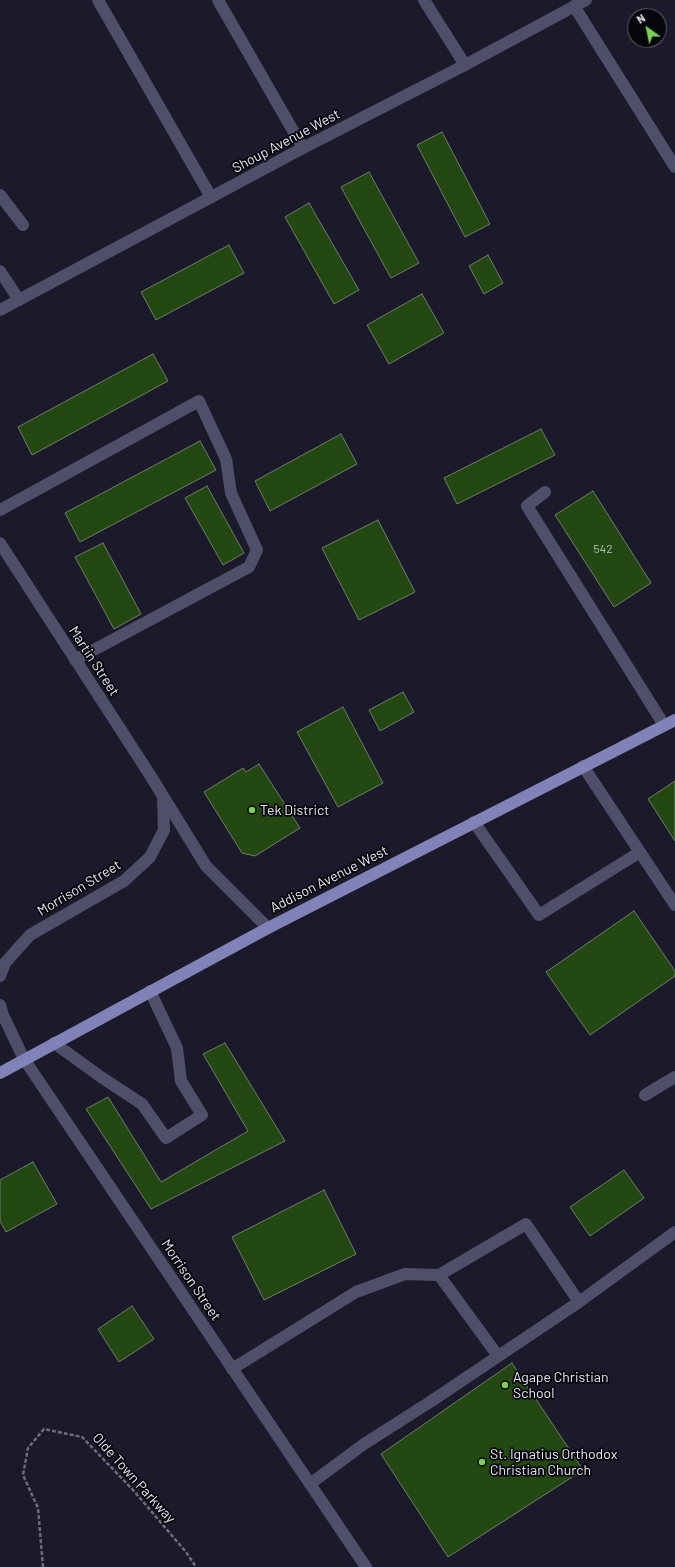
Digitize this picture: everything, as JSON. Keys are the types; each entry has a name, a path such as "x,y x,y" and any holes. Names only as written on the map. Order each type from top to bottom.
{"main road":[{"name":"Addison Avenue West","path":"0,1073 268,928 675,720"}],"street":[{"path":"98,0 211,197"},
{"path":"218,0 303,148"},
{"path":"424,0 465,65"},
{"name":"Shoup Avenue West","path":"0,310 303,148 465,65 573,3 586,0"},
{"path":"573,3 675,167"},
{"path":"0,195 23,225"},
{"path":"0,271 18,300"},
{"path":"0,510 199,401 226,459 231,493 257,550 249,567 75,660"},
{"path":"545,492 527,506 664,725"},
{"name":"Martin Street","path":"0,543 163,796 206,866 268,928"},
{"path":"583,766 675,905"},
{"name":"Morrison Street","path":"0,976 5,963 30,935 124,881 150,857 164,830 163,796"},
{"path":"474,822 539,915 640,852"},
{"path":"54,1043 142,1104 166,1138 202,1115 181,1081 177,1048 150,991"},
{"name":"Morrison Street","path":"0,1005 3,1015 24,1059 366,1567"},
{"path":"646,1095 675,1077"},
{"path":"232,1369 356,1292 405,1274 440,1274 526,1224 580,1302"},
{"path":"310,1484 364,1444 580,1302 675,1232"},
{"path":"440,1274 498,1356"}],"path":[{"name":"Olde Town Parkway","path":"43,1567 38,1508 23,1475 28,1448 44,1429 82,1437 133,1490 186,1552 196,1567"}],"building":[{"path":"442,132 490,224 465,237 417,145"},
{"path":"369,172 419,263 391,278 341,187"},
{"path":"309,203 359,290 334,304 285,217"},
{"path":"229,245 244,273 156,320 141,292"},
{"path":"488,255 503,283 484,294 469,266"},
{"path":"422,294 444,333 389,364 367,325"},
{"path":"153,354 168,381 32,455 18,427"},
{"path":"541,429 555,455 457,504 444,478"},
{"path":"341,434 357,464 270,511 255,481"},
{"path":"200,441 216,470 80,542 65,513"},
{"path":"207,486 244,553 223,565 185,498"},
{"path":"593,491 651,583 614,607 555,515"},
{"path":"378,520 415,592 359,620 322,548"},
{"path":"103,543 141,614 114,629 75,557"},
{"path":"403,692 414,712 380,731 369,710"},
{"path":"343,707 383,783 338,807 297,732"},
{"name":"Tek District","path":"259,764 300,828 255,856 242,853 204,792 243,768 246,772"},
{"path":"675,781 675,841 648,799"},
{"path":"634,911 675,971 675,976 590,1035 546,972"},
{"path":"225,1043 285,1141 151,1209 86,1109 108,1097 161,1182 248,1131 203,1054"},
{"path":"33,1162 57,1204 6,1232 0,1221 0,1180"},
{"path":"624,1170 644,1198 590,1236 570,1207"},
{"path":"324,1190 356,1254 264,1300 232,1237"},
{"path":"132,1306 154,1339 119,1362 98,1329"},
{"name":"St. Ignatius Orthodox Christian Church","path":"512,1363 583,1470 448,1557 381,1454"}],"place":[{"name":"Tek District","path":"252,810"},
{"name":"Agape Christian School","path":"505,1385"},
{"name":"St. Ignatius Orthodox Christian Church","path":"482,1462"}]}
